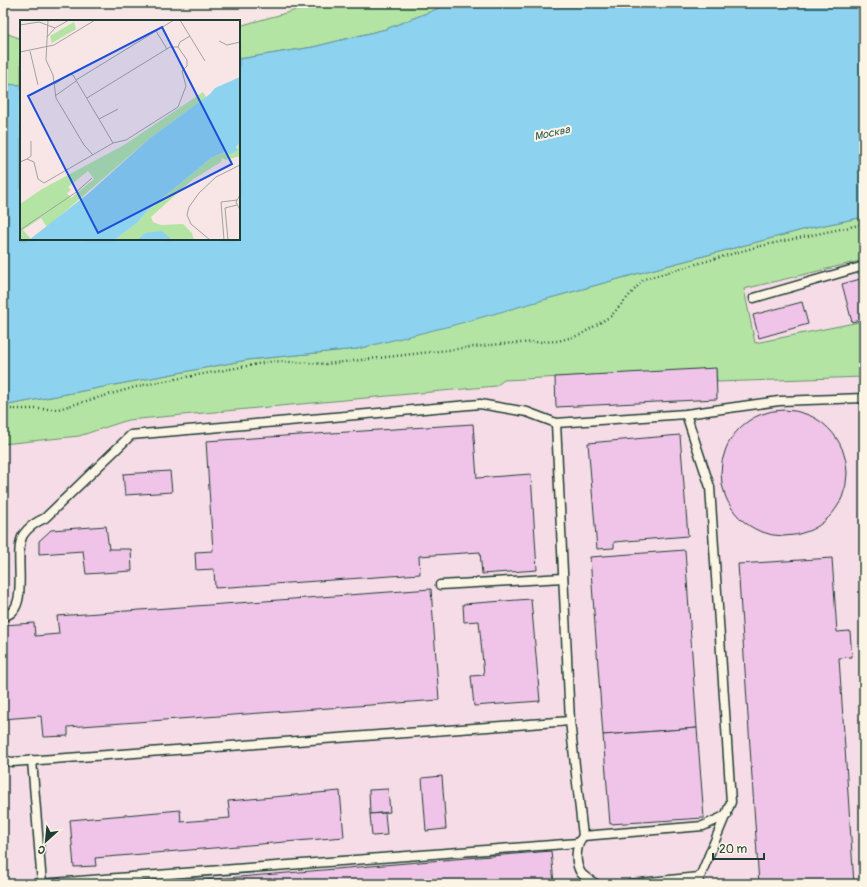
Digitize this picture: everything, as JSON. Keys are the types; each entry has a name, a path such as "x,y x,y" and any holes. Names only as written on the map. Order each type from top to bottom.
{"lane":[{"path":"754,298 864,266"},
{"path":"3,616 7,615 15,608 20,595 19,549 23,535 32,524 45,518 131,435 480,404 527,412 556,423 686,414 778,401 864,398"},
{"path":"630,884 698,880 727,815 731,802 710,487 686,414"},
{"path":"556,423 570,721 580,840 577,857 580,872 596,884"},
{"path":"440,585 564,578"},
{"path":"3,760 12,762 570,721"},
{"path":"32,760 40,884 580,840 703,826 727,815"}],"path":[{"path":"3,409 58,409 143,385 274,361 326,364 500,344 558,341 580,335 612,316 644,279 756,247 864,224"}],"shaded area":[{"path":"864,260 864,321 755,343 744,289"},
{"path":"716,368 718,382 864,377 864,884 3,884 3,444 79,436 128,420 496,386 504,380"}],"green space":[{"path":"327,3 452,3 386,29 313,47 240,59 240,26"},
{"path":"3,32 20,40 20,85 3,84"},
{"path":"864,217 864,260 744,289 755,343 864,321 864,377 717,382 716,369 504,380 496,386 128,420 79,436 3,444 3,406 247,360 357,349 810,228"}],"water":[{"name":"Москва","path":"452,3 864,3 864,217 810,228 647,271 454,325 357,349 247,360 3,406 3,84 20,85 20,240 240,240 240,59 313,47 386,29"}],"building":[{"path":"864,278 864,319 852,322 842,284"},
{"path":"802,302 808,324 759,338 753,315"},
{"path":"716,368 717,399 556,407 555,377"},
{"path":"790,410 814,417 829,428 840,443 846,461 846,485 840,503 829,518 814,529 796,535 778,536 754,529 739,518 728,503 722,485 721,467 728,443 739,428 754,417 772,411"},
{"path":"473,424 477,478 531,474 537,570 482,574 480,552 419,556 420,574 215,588 214,569 196,570 195,552 213,551 206,441"},
{"path":"680,435 688,536 614,542 614,548 597,549 588,443"},
{"path":"170,471 172,492 125,495 123,474"},
{"path":"106,526 109,549 131,549 132,571 86,574 83,551 39,554 39,541 51,530"},
{"path":"685,550 697,728 603,735 590,557"},
{"path":"832,558 837,632 850,631 852,657 839,658 854,884 759,884 738,564"},
{"path":"431,589 439,700 68,727 68,736 43,737 41,716 3,719 3,625 34,623 35,636 59,634 57,616"},
{"path":"531,599 540,701 474,706 471,676 484,675 479,621 464,622 463,604"},
{"path":"697,728 704,818 610,824 603,735"},
{"path":"442,776 446,829 426,831 422,778"},
{"path":"388,789 390,812 370,814 369,790"},
{"path":"340,791 344,837 95,858 96,866 74,867 70,820 180,810 181,822 230,818 228,801"},
{"path":"385,813 387,835 372,836 370,814"},
{"path":"3,844 5,869 3,869"},
{"path":"551,851 554,884 155,884"}]}
